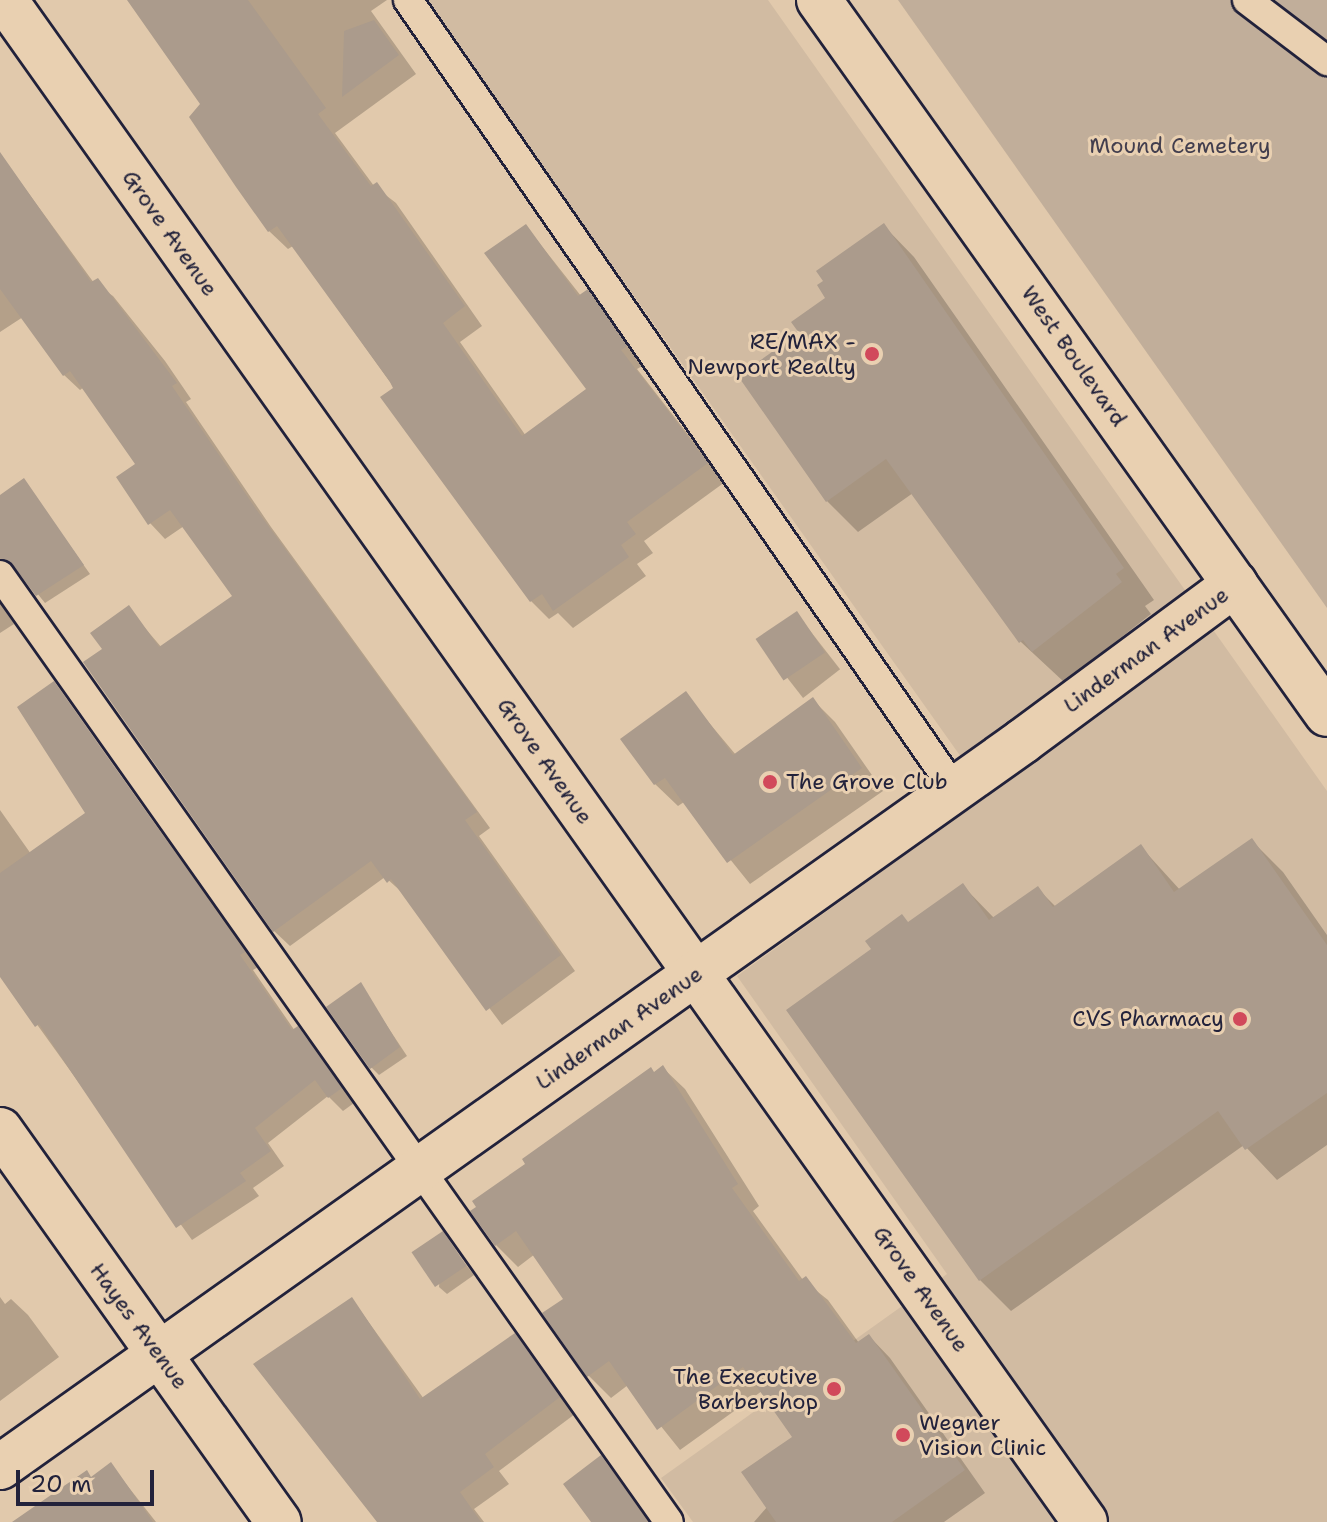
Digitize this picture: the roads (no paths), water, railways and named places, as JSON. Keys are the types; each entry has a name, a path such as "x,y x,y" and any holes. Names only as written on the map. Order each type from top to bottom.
{"street":[{"name":"Grove Avenue","path":"5,0 1085,1522"},
{"name":"West Boulevard","path":"819,0 1327,714"},
{"name":"Linderman Avenue","path":"0,1467 955,790 1235,584"},
{"name":"Hayes Avenue","path":"0,1130 279,1522"}],"lane":[{"path":"408,0 955,790"},
{"path":"1247,0 1327,61"},
{"path":"0,575 669,1522"}],"place":[{"name":"RE/MAX - Newport Realty","path":"872,354"},
{"name":"The Grove Club","path":"770,782"},
{"name":"CVS Pharmacy","path":"1240,1019"},
{"name":"The Executive Barbershop","path":"834,1389"},
{"name":"Wegner Vision Clinic","path":"903,1435"}],"park label":[{"name":"Mound Cemetery","path":"1180,146"}]}
